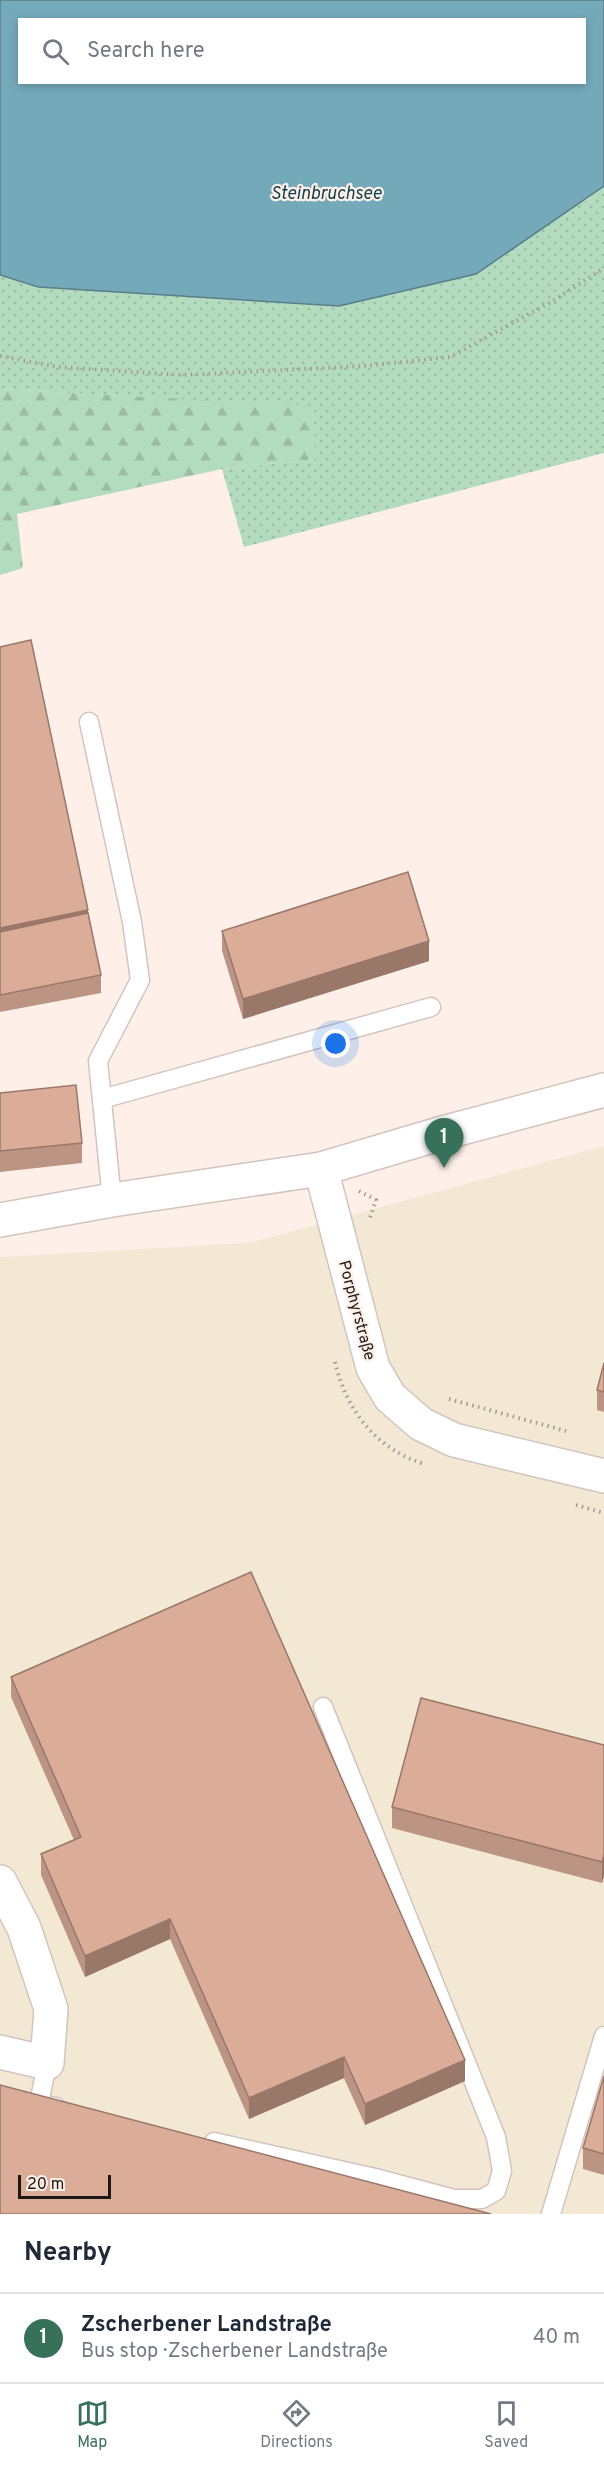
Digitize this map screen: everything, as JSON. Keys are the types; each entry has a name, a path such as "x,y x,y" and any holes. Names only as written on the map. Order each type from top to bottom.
{"street":[{"path":"0,1220 112,1200 321,1169 439,1134 604,1090"},
{"name":"Porphyrstraße","path":"321,1169 374,1368 390,1397 421,1424 454,1440 604,1476"},
{"path":"0,1882 24,1928 51,2009 47,2063 0,2052"}],"lane":[{"path":"89,722 132,922 140,980 98,1061 112,1200"},
{"path":"102,1099 431,1007"},
{"path":"201,2140 375,2178 454,2199 482,2199 496,2191 502,2171 496,2137 323,1707"},
{"path":"551,2214 604,2036"},
{"path":"39,2104 47,2063"},
{"path":"20,2099 74,2111"}],"path":[{"path":"0,356 58,367 182,375 364,366 450,357 553,301 604,268"},
{"path":"321,1169 376,1200 371,1212 369,1229"},
{"path":"444,1398 570,1432"}],"shaded area":[{"path":"604,1146 604,2214 0,2214 0,1257 249,1243"}],"green space":[{"path":"604,186 604,453 244,547 222,469 315,459 313,407 0,389 0,275 38,288 585,201"},
{"path":"0,389 313,406 316,459 222,469 17,514 23,568 0,575"}],"water":[{"name":"Steinbruchsee","path":"0,0 604,0 604,186 476,274 339,306 38,287 0,275"}],"building":[{"path":"31,640 88,910 0,928 0,647"},
{"path":"408,872 429,941 243,999 222,931"},
{"path":"88,913 101,975 0,995 0,932"},
{"path":"76,1085 82,1143 0,1151 0,1093"},
{"path":"604,1363 604,1392 597,1390"},
{"path":"251,1572 465,2060 365,2104 344,2057 249,2098 170,1919 85,1956 41,1854 81,1837 11,1677"},
{"path":"421,1698 604,1745 604,1855 602,1862 392,1807"},
{"path":"604,2076 604,2154 583,2148"},
{"path":"0,2085 491,2214 0,2214"}],"place":[{"name":"Zscherbener Landstraße","path":"444,1168"}]}
